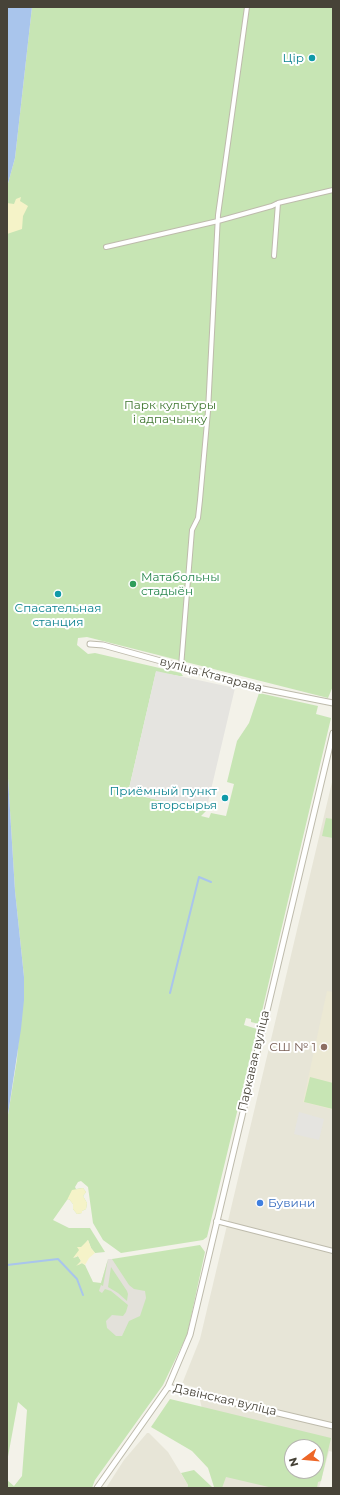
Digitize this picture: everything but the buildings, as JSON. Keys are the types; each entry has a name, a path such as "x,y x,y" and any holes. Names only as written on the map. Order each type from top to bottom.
{"street":[{"path":"181,667 192,530 198,518 208,418 218,221 247,7"},
{"path":"106,247 218,221 278,203 333,190"},
{"path":"274,256 278,203"},
{"name":"вуліца Ктатарава","path":"90,644 103,645 258,688 333,704"},
{"name":"Паркавая вуліца","path":"168,1386 190,1335 333,733"},
{"path":"216,1221 333,1251"},
{"name":"Дзвінская вуліца","path":"97,1488 168,1386 333,1426"}],"shaded area":[{"path":"156,671 235,688 206,811 128,793"},
{"path":"333,778 333,1452 329,1451 324,1470 324,1439 284,1439 284,1479 321,1479 319,1488 220,1488 197,1388 182,1384 200,1339"},
{"name":"СШ № 1","path":"327,991 333,992 333,1110 303,1102"},
{"path":"299,1112 324,1119 319,1140 294,1134"},
{"path":"108,1259 139,1259 150,1308 121,1363 84,1342"},
{"path":"147,1433 149,1433 168,1452 188,1485 186,1488 106,1488 124,1460"}],"green space":[{"name":"Парк культуры і адпачынку","path":"32,7 333,7 333,686 328,698 87,637 78,638 77,645 88,654 95,653 181,673 183,676 156,672 128,793 206,811 201,816 209,818 211,813 226,816 234,784 227,782 237,741 249,723 259,693 318,706 316,714 331,718 259,1024 251,1022 251,1019 246,1018 244,1025 257,1029 207,1237 203,1240 121,1253 103,1240 93,1223 88,1187 81,1181 78,1182 75,1187 76,1189 83,1188 86,1192 83,1196 87,1203 86,1209 82,1211 82,1213 77,1214 69,1199 53,1220 69,1228 90,1228 105,1252 95,1253 88,1240 74,1258 78,1256 81,1261 78,1265 82,1263 85,1265 93,1282 101,1283 108,1259 103,1286 101,1285 99,1291 102,1293 105,1289 111,1291 128,1305 123,1316 112,1315 106,1321 107,1328 116,1336 122,1336 129,1321 140,1316 146,1298 145,1291 134,1289 129,1285 112,1259 200,1245 205,1252 187,1335 163,1385 95,1480 92,1488 7,1488 7,1480 14,1486 22,1476 27,1410 18,1402 7,1462 7,1121 17,1059 24,977 15,891 7,762 7,187 15,158"},
{"path":"326,818 333,819 333,838 322,836"},
{"path":"310,1077 333,1083 333,1109 304,1102"},
{"path":"111,1267 127,1291 127,1301 108,1287"},
{"path":"170,1399 331,1438 324,1468 324,1439 284,1439 284,1479 321,1479 321,1481 318,1482 317,1488 273,1488 226,1477 222,1488 214,1487 208,1468 192,1451 151,1427"},
{"path":"194,1470 213,1488 187,1488 188,1485 181,1473"}],"sand":[{"path":"21,197 20,201 28,206 23,216 22,229 7,234 7,203 14,204 16,199"},
{"path":"83,1188 86,1192 83,1196 87,1203 86,1209 82,1211 82,1213 77,1214 73,1209 73,1204 69,1199 67,1200 72,1190"},
{"path":"88,1240 95,1253 89,1258 85,1265 82,1263 76,1266 81,1261 78,1256 73,1258 79,1250 77,1247 81,1247"}],"water":[{"path":"7,7 32,7 15,158 7,187"},
{"path":"7,762 15,891 24,977 24,1000 7,1121"}],"waterway":[{"path":"170,993 199,877 211,882"},
{"path":"7,1265 58,1259 77,1279 83,1295"}],"place":[{"name":"Цір","path":"312,58"},
{"name":"Матабольны стадыён","path":"133,584"},
{"name":"Спасательная станция","path":"58,594"},
{"name":"Приёмный пункт вторсырья","path":"225,798"},
{"name":"СШ № 1","path":"324,1047"},
{"name":"Бувини","path":"260,1203"}]}
